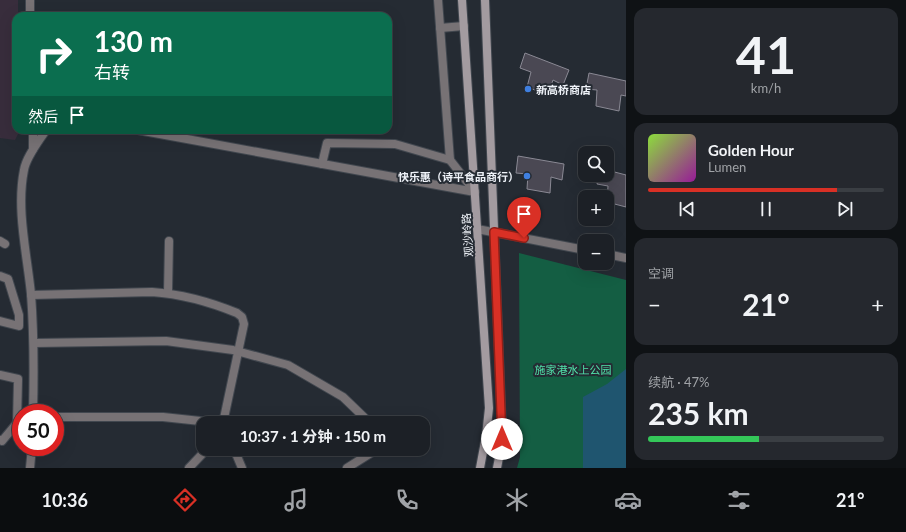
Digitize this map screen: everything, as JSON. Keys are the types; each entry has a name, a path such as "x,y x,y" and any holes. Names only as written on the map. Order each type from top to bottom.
{"main road":[{"name":"观沙岭路","path":"462,0 489,408 480,468"},
{"path":"485,0 502,431 497,468"}],"street":[{"path":"30,0 30,12"},
{"path":"438,0 450,160 475,192"},
{"path":"440,28 464,26"},
{"path":"33,134 33,149"},
{"path":"33,404 34,343 31,295 20,203 24,168 33,149 43,134"},
{"path":"160,134 475,192"},
{"path":"322,164 327,143 394,144 450,160"},
{"path":"477,229 578,249"},
{"path":"168,293 170,241"},
{"path":"614,255 626,258"},
{"path":"0,276 8,279 19,315 19,326 0,321"},
{"path":"31,295 152,292 168,293 238,313 242,317 244,324 224,416"},
{"path":"34,343 166,341 238,351 288,365 343,397 363,416"},
{"path":"0,375 18,379 17,423 2,441 0,440"},
{"path":"64,417 162,417 196,421"},
{"path":"30,468 31,456"},
{"path":"189,468 200,456"},
{"path":"237,456 242,468"},
{"path":"347,468 366,456"}],"shaded area":[{"path":"0,0 18,0 18,12 12,12 12,134 18,134 15,140 0,138"}],"green space":[{"name":"施家港水上公园","path":"519,253 578,268 578,270 586,270 626,280 626,468 517,468 520,457"}],"water":[{"name":"施家港水上公园","path":"626,369 626,468 583,468 583,397 607,384"}],"building":[{"path":"525,53 569,70 563,85 553,80 548,95 527,87 531,72 520,68"},
{"path":"589,73 626,81 626,96 621,95 619,111 596,106 597,90 586,89"},
{"path":"518,156 564,164 562,180 551,177 550,193 527,189 528,174 516,173"},
{"path":"614,172 626,175 626,207 614,204 614,190 608,190 608,186 597,184 597,182 614,182"}],"place":[{"name":"新高桥商店","path":"528,89"},
{"name":"快乐惠（诗平食品商行）","path":"527,176"}],"route":[{"path":"502,439 494,232 524,238"}]}
